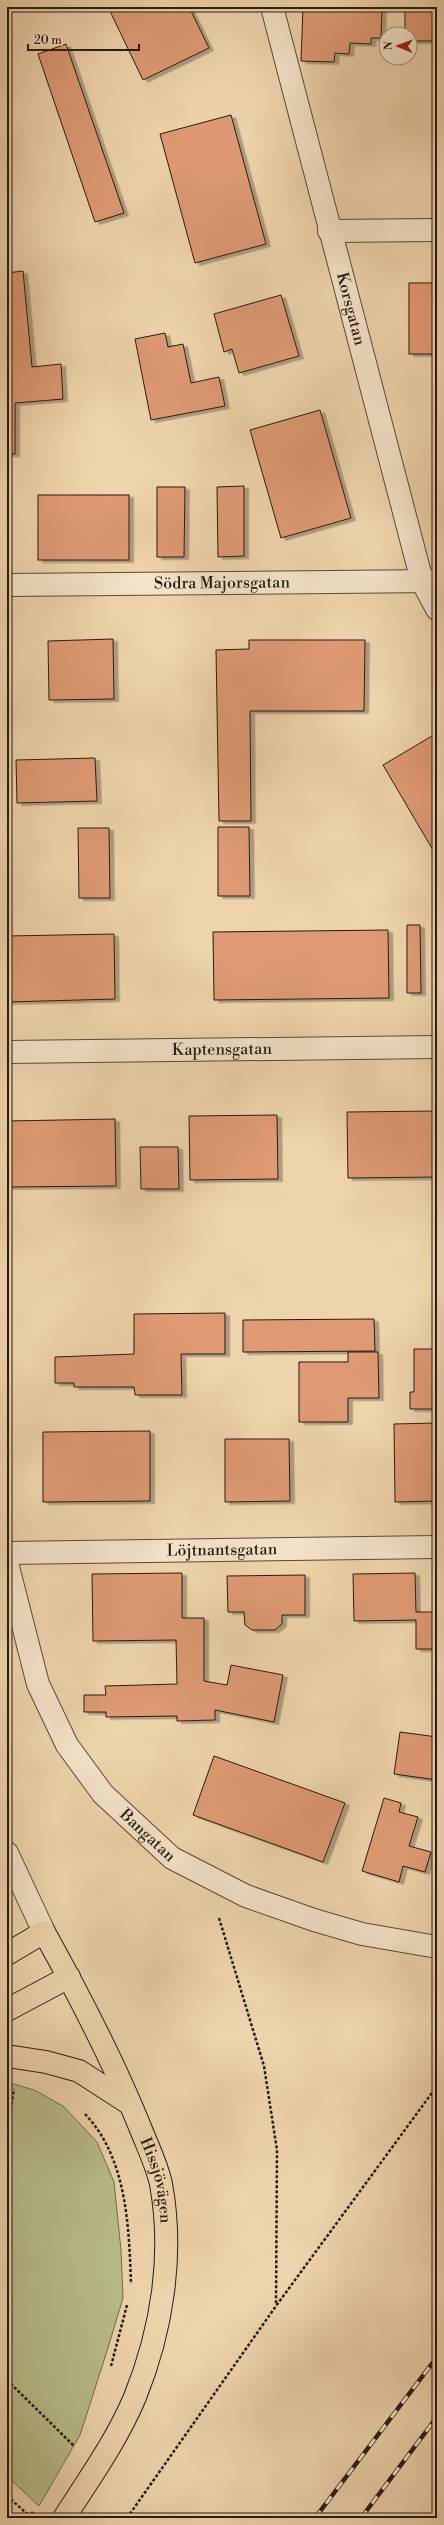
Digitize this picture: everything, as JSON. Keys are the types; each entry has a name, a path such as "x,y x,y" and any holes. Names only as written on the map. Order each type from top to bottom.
{"main road":[{"path":"7,1954 44,1932"},
{"name":"Hissjövägen","path":"44,1932 69,1977 130,2104 161,2183 166,2271 160,2314 134,2397 114,2438 64,2518"},
{"path":"7,2010 69,1977"},
{"path":"7,2056 46,2062 79,2071 130,2104"}],"street":[{"name":"Korsgatan","path":"272,7 330,231 437,609"},
{"path":"330,231 437,230"},
{"name":"Södra Majorsgatan","path":"7,585 429,581"},
{"name":"Kaptensgatan","path":"7,1052 437,1047"},
{"name":"Löjtnantsgatan","path":"7,1553 437,1547"},
{"name":"Bangatan","path":"7,1563 38,1684 67,1745 108,1799 172,1858 206,1877 246,1896 314,1920 362,1934 437,1947"},
{"name":"Hissjövägen","path":"7,1853 44,1932"}],"path":[{"path":"206,1877 264,2066 277,2150 276,2306"},
{"path":"128,2518 276,2306 437,2086"},
{"path":"81,2111 108,2145 122,2189 129,2238 131,2292"},
{"path":"110,2371 129,2299"},
{"path":"7,2380 78,2449"},
{"path":"7,2496 32,2518"}],"green space":[{"path":"7,2082 34,2090 63,2106 97,2142 114,2182 121,2250 123,2298 107,2351 80,2435 39,2506 7,2476"}],"building":[{"path":"108,7 189,7 209,48 143,80"},
{"path":"303,7 382,9 381,26 378,26 378,38 371,38 371,44 350,43 349,54 335,53 334,62 301,61"},
{"path":"405,7 437,7 437,41 418,41 418,26 405,26"},
{"path":"66,44 124,213 95,222 38,54"},
{"path":"231,115 266,244 195,263 160,134"},
{"path":"23,271 32,367 61,364 63,399 15,403 15,454 7,454 7,273"},
{"path":"409,283 437,283 437,354 409,354"},
{"path":"281,295 299,356 239,373 232,349 224,352 214,314"},
{"path":"165,333 168,347 183,344 191,383 219,377 225,406 151,420 135,339"},
{"path":"320,410 351,518 281,538 250,430"},
{"path":"244,486 244,556 218,557 217,487"},
{"path":"157,487 185,487 184,557 157,557"},
{"path":"38,495 129,495 129,560 38,560"},
{"path":"113,639 114,699 49,700 48,641"},
{"path":"249,640 365,640 364,711 250,711 251,821 219,821 216,650 249,649"},
{"path":"437,733 437,857 383,765"},
{"path":"95,758 97,801 17,803 16,760"},
{"path":"218,827 249,827 250,896 218,896"},
{"path":"78,828 109,828 110,898 79,898"},
{"path":"407,925 420,925 421,993 407,993"},
{"path":"388,930 389,998 214,1000 213,932"},
{"path":"114,934 115,999 7,1002 7,936"},
{"path":"437,1111 437,1177 348,1178 347,1112"},
{"path":"277,1115 278,1179 190,1180 189,1116"},
{"path":"115,1119 116,1186 7,1187 7,1121"},
{"path":"140,1147 178,1147 179,1189 141,1189"},
{"path":"225,1313 225,1354 181,1354 182,1395 135,1395 134,1387 74,1387 74,1383 55,1383 55,1357 134,1354 134,1314"},
{"path":"374,1319 375,1351 243,1352 243,1320"},
{"path":"414,1349 437,1349 437,1409 410,1409 410,1392 414,1392"},
{"path":"348,1352 378,1352 379,1398 348,1398 348,1422 299,1422 299,1362 348,1362"},
{"path":"437,1423 437,1501 395,1502 394,1424"},
{"path":"150,1431 150,1501 43,1502 43,1432"},
{"path":"225,1439 289,1439 290,1501 225,1502"},
{"path":"182,1573 182,1618 204,1618 204,1681 227,1685 231,1665 283,1675 274,1722 215,1710 215,1720 177,1721 177,1716 106,1717 106,1712 84,1712 84,1695 106,1695 105,1686 177,1684 176,1640 93,1641 92,1574"},
{"path":"415,1573 416,1612 436,1612 436,1649 416,1649 416,1620 354,1621 353,1574"},
{"path":"305,1575 305,1615 282,1615 282,1624 275,1630 252,1630 245,1625 244,1612 228,1612 227,1576"},
{"path":"400,1732 437,1737 437,1780 394,1774"},
{"path":"214,1756 345,1803 323,1862 193,1815"},
{"path":"384,1798 401,1803 399,1812 418,1817 409,1846 431,1852 425,1872 403,1866 399,1882 362,1871"}],"railway":[{"path":"315,2518 437,2357"},
{"path":"361,2518 437,2417"}]}
